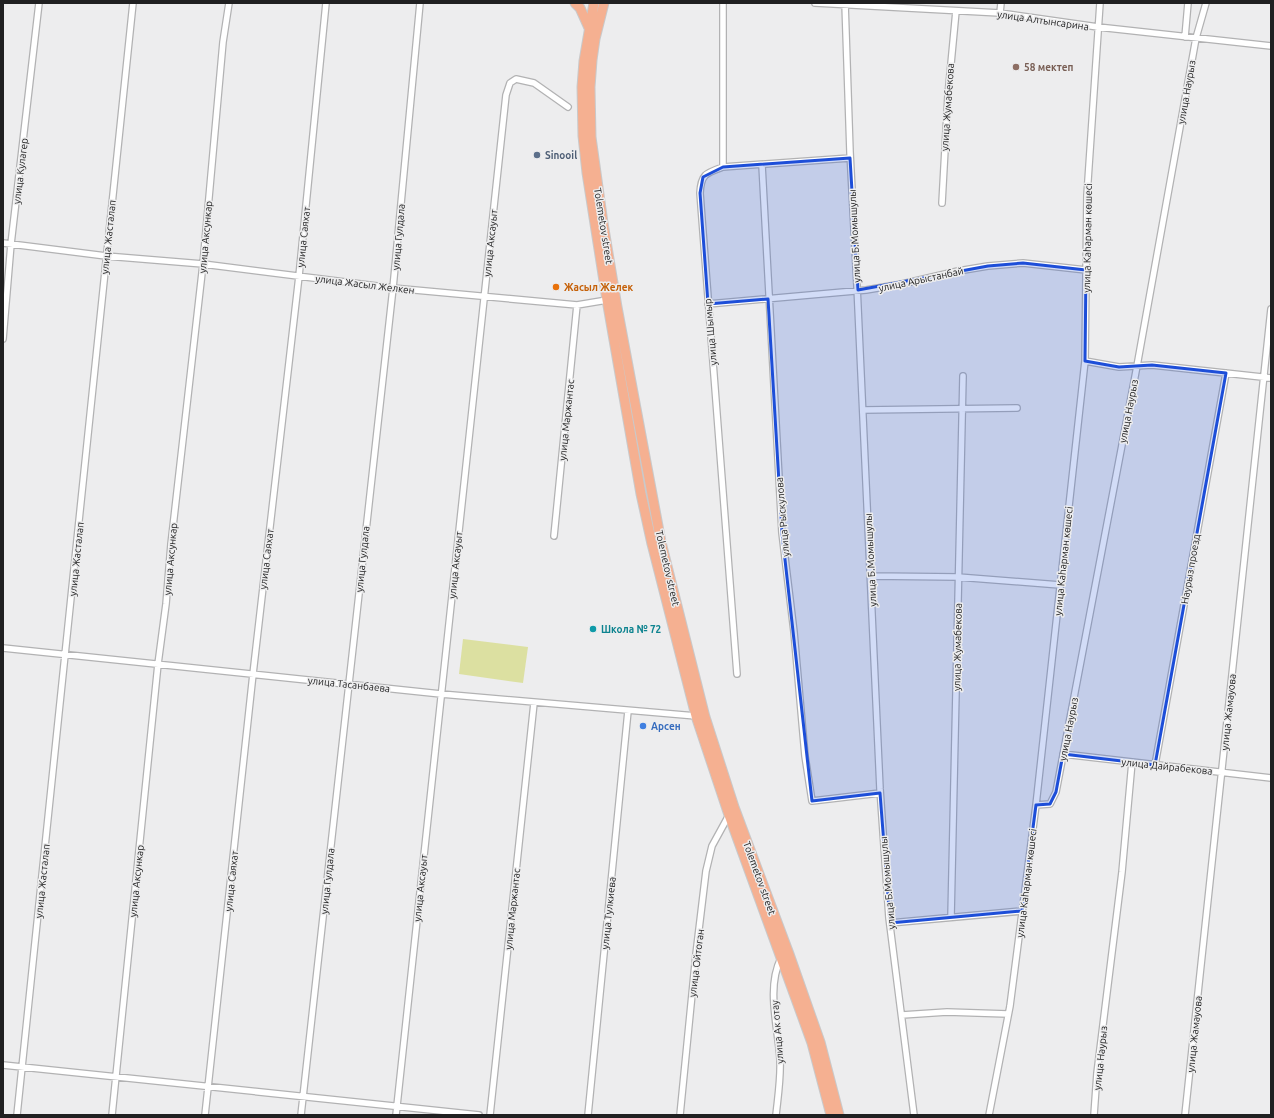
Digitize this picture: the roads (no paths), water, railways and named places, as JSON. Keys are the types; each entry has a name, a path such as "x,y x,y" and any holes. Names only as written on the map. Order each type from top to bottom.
{"main road":[{"path":"575,3 580,8 589,28"},
{"name":"Tolemetov street","path":"594,3 589,28 582,87 583,136 587,173 608,300 641,494 652,544 696,716 729,815 820,1042 839,1115"},
{"name":"Tolemetov street","path":"604,3 592,60 590,87 591,136 603,223 617,307 650,484 662,542 705,717 785,956 812,1043 830,1115"}],"street":[{"name":"улица Кулагер","path":"3,339 11,244 39,3"},
{"name":"улица Жасталап","path":"17,1115 66,654 106,256 134,3"},
{"name":"улица Аксункар","path":"112,1115 158,664 166,604 171,544 202,264 222,42 229,3"},
{"name":"улица Саяхат","path":"205,1115 253,674 299,276 326,3"},
{"name":"улица Гулдала","path":"301,1115 393,288 420,3"},
{"path":"723,3 724,167 850,158"},
{"name":"улица Алтынсарина","path":"815,3 1000,13 1098,27 1271,46"},
{"path":"1000,13 1001,3"},
{"name":"улица Каһарман көшесі","path":"989,1115 1008,1014 1036,805 1085,361 1087,194 1100,3"},
{"path":"1185,37 1188,3"},
{"name":"улица Наурыз","path":"1036,805 1050,804 1056,792 1137,366 1196,38 1206,3"},
{"name":"улица Б.Момышулы","path":"845,4 850,158 858,290 880,793 890,923 914,1115"},
{"name":"улица Жумабекова","path":"942,204 947,102 956,11"},
{"name":"улица Аксауыт","path":"396,1115 506,95 510,83 516,79 534,83 568,107"},
{"name":"улица Рыскулова","path":"762,165 768,299 782,533 794,632 805,756 812,801 880,793"},
{"name":"улица Шымыр","path":"724,167 710,172 703,177 700,193 737,674"},
{"name":"улица Жасыл Желкен","path":"3,243 106,256 202,264 393,288 577,304 608,300"},
{"name":"улица Арыстанбай","path":"708,304 866,290 995,265 1023,263 1086,270"},
{"name":"улица Маржантас","path":"554,536 577,304"},
{"name":"улица Жамауова","path":"1185,1115 1271,308"},
{"path":"1085,361 1119,367 1152,365 1271,378"},
{"name":"Наурыз проезд","path":"1155,765 1226,373"},
{"name":"улица Жумабекова","path":"951,917 962,409 964,376"},
{"path":"863,410 1017,408"},
{"path":"870,576 958,576 1060,585"},
{"name":"улица Тасанбаева","path":"3,648 441,694 696,716"},
{"name":"улица Маржантас","path":"490,1115 534,702"},
{"name":"улица Тулкиева","path":"588,1115 628,711"},
{"name":"улица Дайрабекова","path":"1063,754 1271,778"},
{"name":"улица Наурыз","path":"1094,1115 1098,1065 1122,872 1132,762"},
{"name":"улица Ойтоган","path":"680,1115 706,871 712,846 729,815"},
{"path":"890,923 1022,911"},
{"name":"улица Ак отау","path":"776,1115 780,1072 774,1000 776,977 785,956"},
{"path":"902,1015 948,1012 1008,1014"},
{"path":"3,1065 479,1115"}],"place":[{"name":"58 мектеп","path":"1016,67"},
{"name":"Sinooil","path":"537,155"},
{"name":"Жасыл Желек","path":"556,287"},
{"name":"Школа № 72","path":"593,629"},
{"name":"Арсен","path":"643,726"}]}
